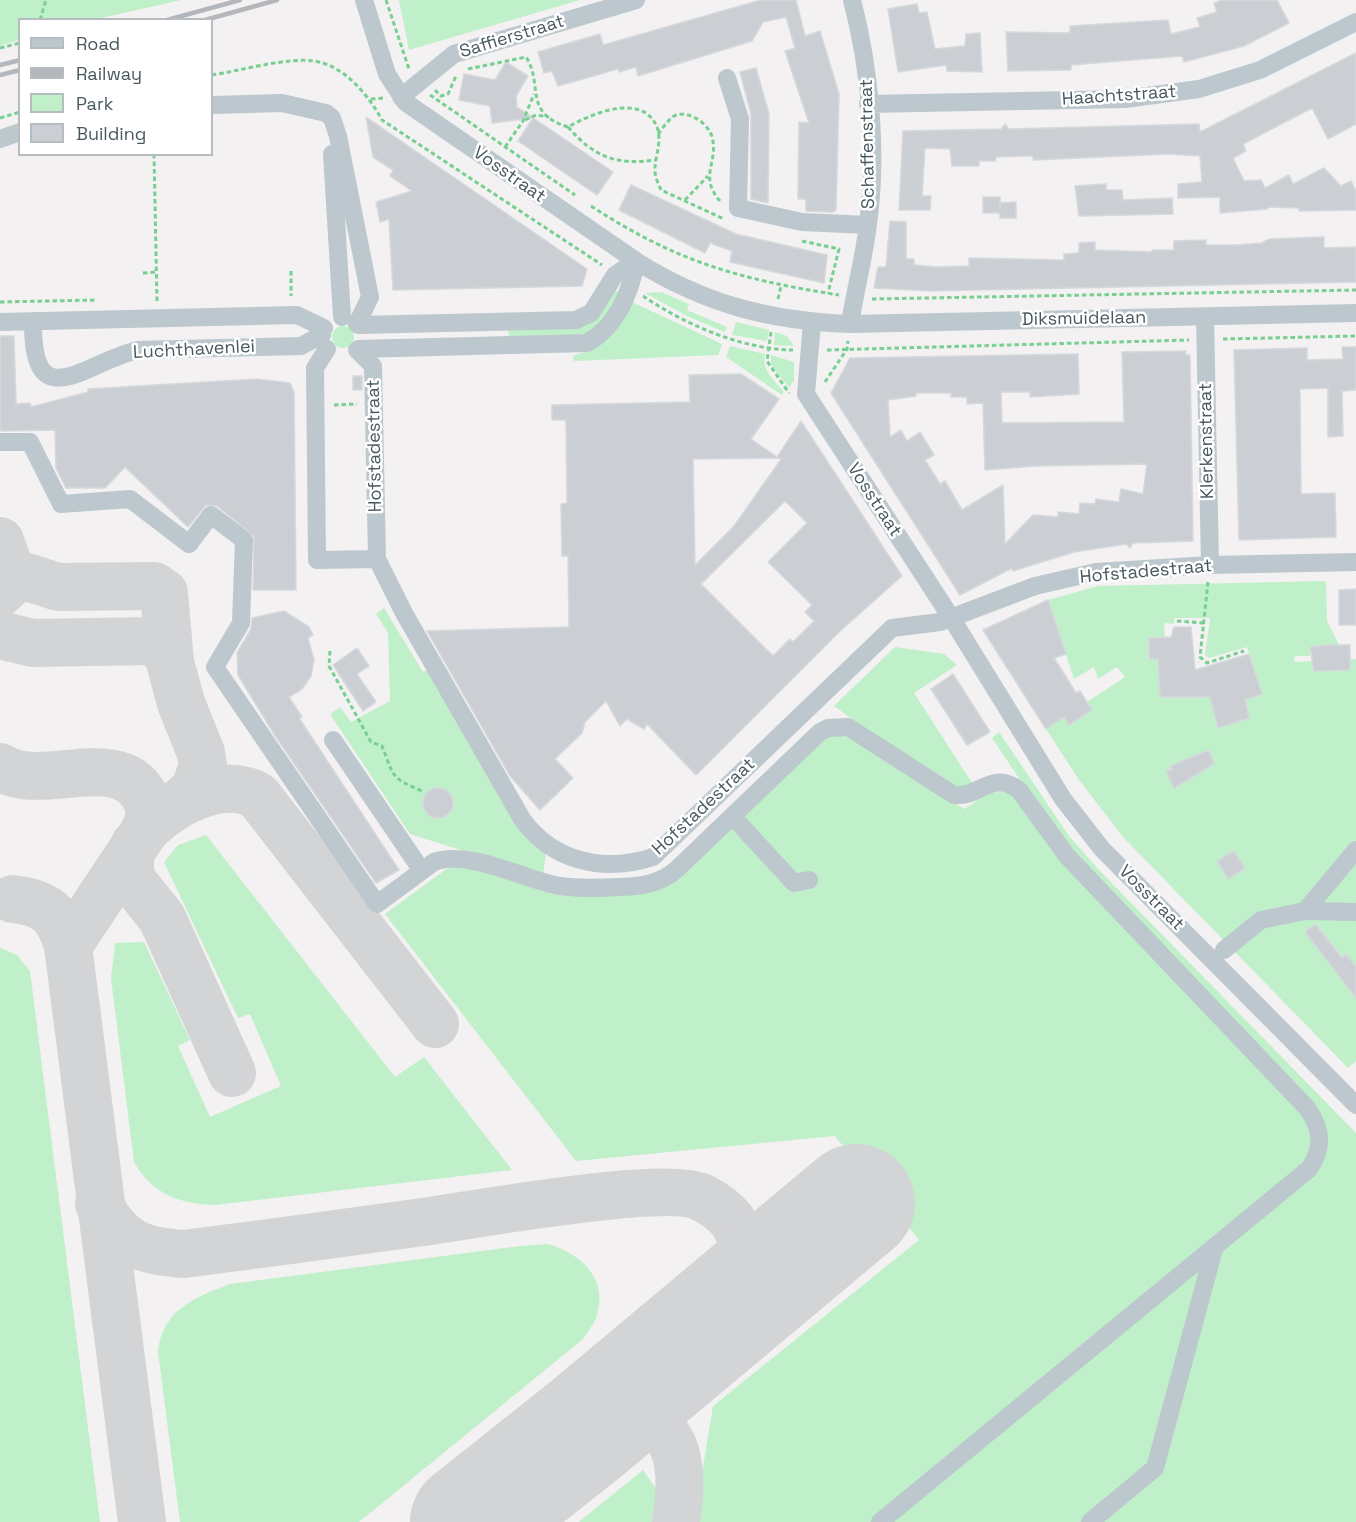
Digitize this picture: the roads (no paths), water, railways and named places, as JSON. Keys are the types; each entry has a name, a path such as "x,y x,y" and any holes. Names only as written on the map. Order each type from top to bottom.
{"street":[{"name":"Vosstraat","path":"364,0 387,74 401,97 435,124 675,285 713,301 786,320 812,322 806,394 952,619 1063,799 1102,849 1356,1105"},
{"name":"Saffierstraat","path":"401,97 445,60 464,50 636,0"},
{"name":"Schaffenstraat","path":"850,324 868,225 872,179 867,64 852,0"},
{"name":"Haachtstraat","path":"868,104 1125,99 1199,89 1260,70 1356,22"},
{"path":"727,78 740,119 738,208 801,222 868,225"},
{"path":"213,105 282,103 326,113 335,125 370,297 352,322"},
{"path":"335,125 331,140 352,322 362,336 357,349"},
{"path":"0,139 18,133"},
{"path":"352,322 576,320 584,318 597,305 615,275 636,261"},
{"path":"324,337 343,357 357,349 587,343 605,330 632,287 636,261"},
{"name":"Diksmuidelaan","path":"812,322 850,324 1356,313"},
{"name":"Luchthavenlei","path":"0,322 297,315 324,337"},
{"name":"Klerkenstraat","path":"1205,317 1210,565"},
{"name":"Luchthavenlei","path":"33,321 35,355 42,370 53,378 79,375 118,355 138,350 301,346 324,337 330,321 352,322"},
{"path":"492,322 493,347"},
{"path":"324,337 315,368 317,560 377,559"},
{"name":"Hofstadestraat","path":"357,349 374,366 377,559 404,613 481,738 532,834 543,844 578,860 636,863 653,857 892,628 952,619 1035,586 1096,572 1210,565 1356,562"},
{"path":"0,442 30,442 61,504 130,498 189,544 211,515 244,540 241,623 215,667 377,904 422,871 445,858 456,858 561,886 589,889 654,883 667,878 812,739 828,728 838,727 858,731 946,792 954,795 971,794 996,782 1008,783 1019,790 1067,856 1307,1108 1318,1129 1318,1152 1309,1169 880,1522"},
{"path":"333,740 422,871"},
{"path":"732,816 794,883 809,880"},
{"path":"1305,911 1356,850"},
{"path":"1224,951 1261,920 1305,911 1356,912"},
{"path":"1090,1522 1155,1468 1214,1249"}],"railway":[{"path":"174,18 240,0"},
{"path":"212,18 277,0"},
{"path":"0,65 18,60"},
{"path":"0,75 18,70"}]}
